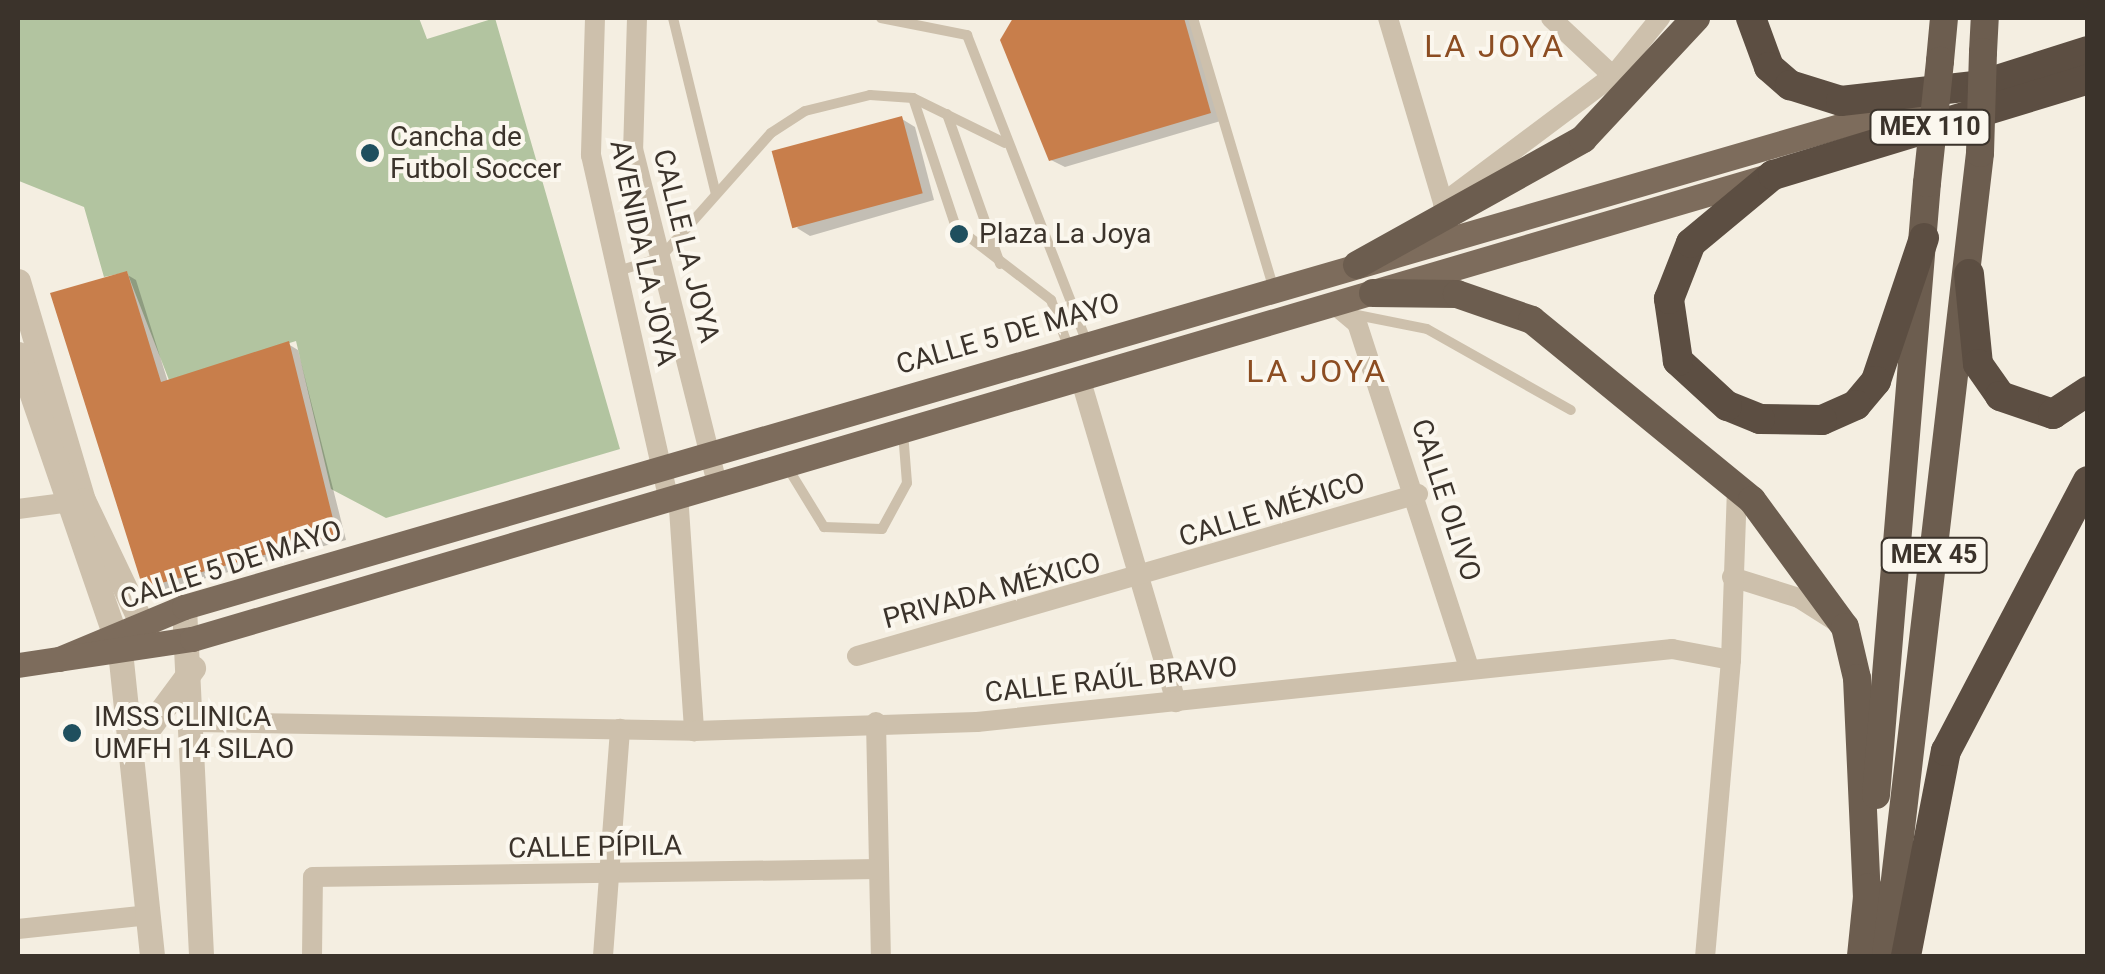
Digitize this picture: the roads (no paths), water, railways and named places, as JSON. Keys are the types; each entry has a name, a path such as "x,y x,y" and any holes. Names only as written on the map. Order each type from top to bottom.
{"highway":[{"path":"1358,265 1445,211 1584,139 1696,18"},
{"path":"1750,18 1769,66 1815,96 1874,101 1980,85"},
{"name":"MEX 45","path":"1862,956 1944,18"},
{"name":"MEX 45","path":"1886,956 1969,274 1980,153 1985,18"},
{"name":"MEX 110","path":"1980,85 2083,66"},
{"name":"MEX 110","path":"1773,175 2083,66"},
{"path":"1773,175 1691,243 1670,299 1678,361 1727,406 1792,421 1856,405 1876,381 1924,238"},
{"path":"1969,274 1978,364 2000,396 2053,414 2088,391"},
{"path":"1373,292 1458,294 1532,320 1737,488 1845,628 1857,678 1866,902"},
{"path":"1906,956 1946,750 2088,481"}],"main road":[{"name":"CALLE 5 DE MAYO","path":"18,665 59,659 147,634 184,607 1077,344 1274,291 1980,85"},
{"name":"CALLE 5 DE MAYO","path":"147,634 192,639 717,483 1340,308 1373,292 1773,175"}],"street":[{"name":"AVENIDA LA JOYA","path":"595,18 590,154 660,468 673,496"},
{"name":"CALLE LA JOYA","path":"637,18 632,150 717,483"},
{"path":"1388,18 1445,211 1613,76 1660,18"},
{"path":"1551,18 1613,76"},
{"path":"18,281 73,503 147,634"},
{"name":"CALLE OLIVO","path":"1340,308 1418,494 1469,667"},
{"path":"18,354 73,503 117,642 136,745 152,956"},
{"path":"1081,381 1176,702"},
{"path":"1704,956 1731,660 1737,488"},
{"name":"CALLE MÉXICO","path":"1141,578 1418,494"},
{"path":"673,496 694,731"},
{"path":"18,509 73,503"},
{"path":"1732,576 1799,598 1845,628"},
{"name":"PRIVADA MÉXICO","path":"857,656 1141,578"},
{"path":"184,607 192,639 201,956"},
{"name":"CALLE RAÚL BRAVO","path":"196,722 694,731 1176,702 1469,667 1672,649 1731,660"},
{"path":"136,745 192,668"},
{"path":"876,722 881,956"},
{"path":"603,956 603,875 620,729"},
{"name":"CALLE PÍPILA","path":"312,956 312,877 878,869"},
{"path":"18,928 149,915"}],"lane":[{"path":"673,18 716,194"},
{"path":"881,18 966,35 1077,344"},
{"path":"1193,18 1274,291"},
{"path":"616,271 660,258 771,133 804,111 870,95 913,98 1005,142"},
{"path":"913,98 956,227 1051,300 1077,344"},
{"path":"948,114 1000,264"},
{"path":"1340,308 1427,329 1571,410"},
{"path":"785,464 824,527 882,528 907,483 902,431"}],"place":[{"name":"Cancha de Futbol Soccer","path":"370,153"},
{"name":"Plaza La Joya","path":"959,234"},
{"name":"IMSS CLINICA UMFH 14 SILAO","path":"72,733"}],"district":[{"name":"LA JOYA","path":"1495,46"},
{"name":"LA JOYA","path":"1317,371"}]}
